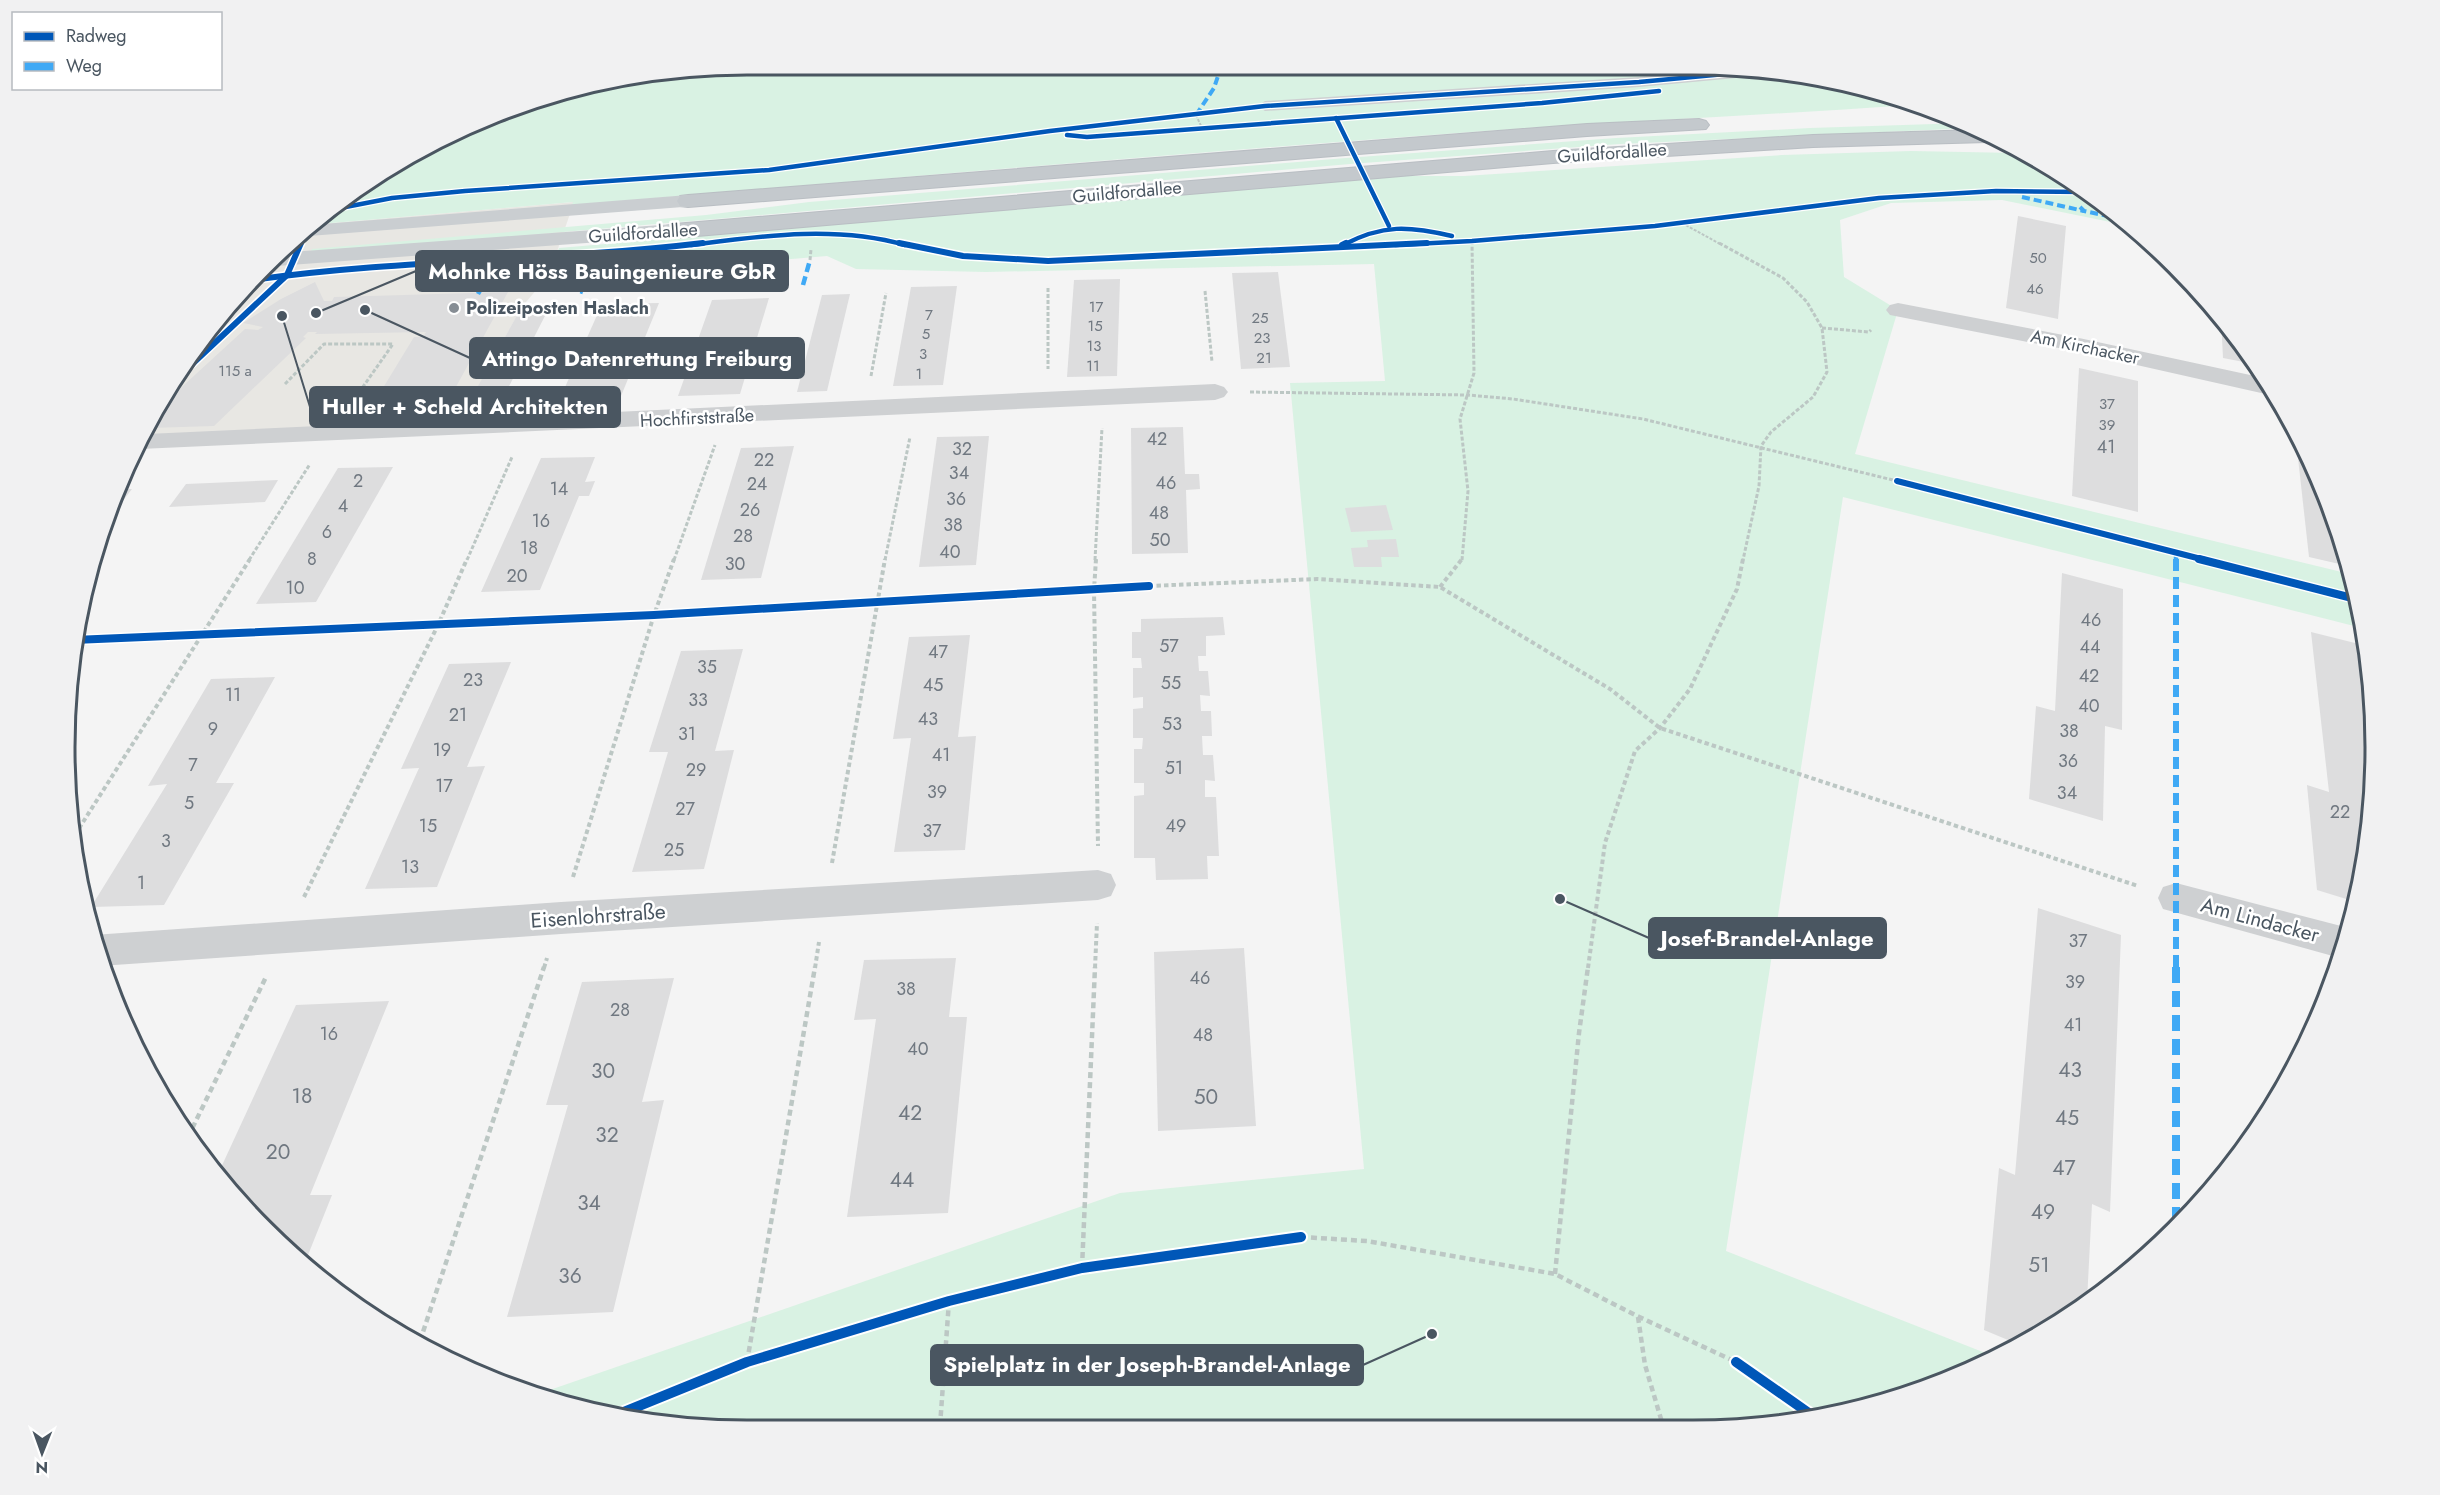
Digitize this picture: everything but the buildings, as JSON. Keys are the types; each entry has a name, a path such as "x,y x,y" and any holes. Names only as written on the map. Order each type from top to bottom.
{"highway":[{"name":"Guildfordallee","path":"688,201 1540,133 1718,124"},
{"name":"Guildfordallee","path":"674,231 1445,165 1718,145 1894,137 1973,136"},
{"path":"1894,137 1984,141"}],"main road":[{"name":"Guildfordallee","path":"318,231 688,201"},
{"name":"Guildfordallee","path":"285,260 674,231"}],"street":[{"name":"Am Kirchacker","path":"1898,310 2079,345 2259,384"},
{"name":"Hochfirststraße","path":"148,442 526,426 1215,392"},
{"name":"Eisenlohrstraße","path":"106,949 1098,885"},
{"name":"Am Lindacker","path":"2176,898 2336,941"}],"lane":[{"path":"1265,106 1710,75"}],"path":[{"path":"1196,115 1202,128"},
{"path":"1555,1274 1579,1034 1605,843 1635,751 1660,728 1690,689 1737,589 1759,486 1761,446 1771,432 1813,397 1827,372 1822,328 1807,302 1783,278 1682,223"},
{"path":"1440,587 1462,560 1468,491 1460,419 1474,373 1472,241"},
{"path":"1048,288 1048,400"},
{"path":"1206,291 1215,392 1468,395 1513,399 1643,419 1897,481"},
{"path":"866,409 886,293"},
{"path":"1822,328 1869,332 1898,310"},
{"path":"80,827 329,435 393,344 324,344 285,384"},
{"path":"1082,1268 1098,885 1094,590 1104,397"},
{"path":"193,1127 438,625 526,426"},
{"path":"1149,586 1317,579 1440,587 1610,688 1660,728 2176,898"},
{"path":"1301,1237 1367,1241 1555,1274 1637,1316 1736,1362"},
{"path":"940,1420 949,1301"},
{"path":"1637,1316 1645,1365 1661,1420"}],"shaded area":[{"path":"574,202 549,275 521,308 457,426 150,440 188,374 214,338 272,272 326,223"}],"green space":[{"path":"704,76 1736,76 1824,88 1893,106 1336,142 572,205 573,202 326,223 374,188 411,165 490,126 573,98 616,88"},
{"path":"1944,124 1956,129 1620,144 1350,164 310,254 312,249 706,215 809,202 1616,138"},
{"path":"1911,151 2006,153 2066,188 2112,222 2002,200 1891,203 1840,220 1844,277 1898,310 1855,454 2342,572 2352,616 2354,626 1843,497 1726,1251 1985,1353 1950,1369 1867,1397 1824,1407 1736,1419 704,1419 616,1407 550,1390 1120,1193 1364,1169 1290,383 1385,381 1374,264 986,272 856,269 827,256 647,271 549,275 559,248 1395,176 1464,176 1782,155"}],"marked path":[{"path":"1196,115 1214,88 1218,75"},
{"path":"2022,197 2084,211"},
{"path":"2080,207 2084,211 2103,215"},
{"path":"803,285 810,260"},
{"path":"478,294 493,267"},
{"path":"491,274 531,270 541,278 583,292"},
{"path":"2176,553 2176,1214"}],"cycle path":[{"path":"348,206 392,198 465,191 769,170 1050,131 1265,106 1710,75"},
{"path":"1067,135 1087,137 1542,103 1659,91"},
{"path":"1336,118 1389,226"},
{"path":"266,278 339,269 603,254 796,234 861,235 949,254 992,259 1048,261 1472,241 1655,226 1879,198 1996,191 2071,192"},
{"path":"1342,245 1370,232 1396,227 1422,229 1452,236"},
{"path":"202,355 287,275 300,246"},
{"path":"1897,481 2348,597"},
{"path":"84,640 654,615 1149,586"},
{"path":"631,1409 747,1362 949,1301 1082,1268 1301,1237"},
{"path":"1736,1362 1805,1410"}],"place":[{"name":"Polizeiposten Haslach","path":"454,308"},
{"name":"Attingo Datenrettung Freiburg","path":"365,310"},
{"name":"Mohnke Höss Bauingenieure GbR","path":"316,313"},
{"name":"Huller + Scheld Architekten","path":"282,316"},
{"name":"Josef-Brandel-Anlage","path":"1560,899"},
{"name":"Spielplatz in der Joseph-Brandel-Anlage","path":"1432,1334"}]}
